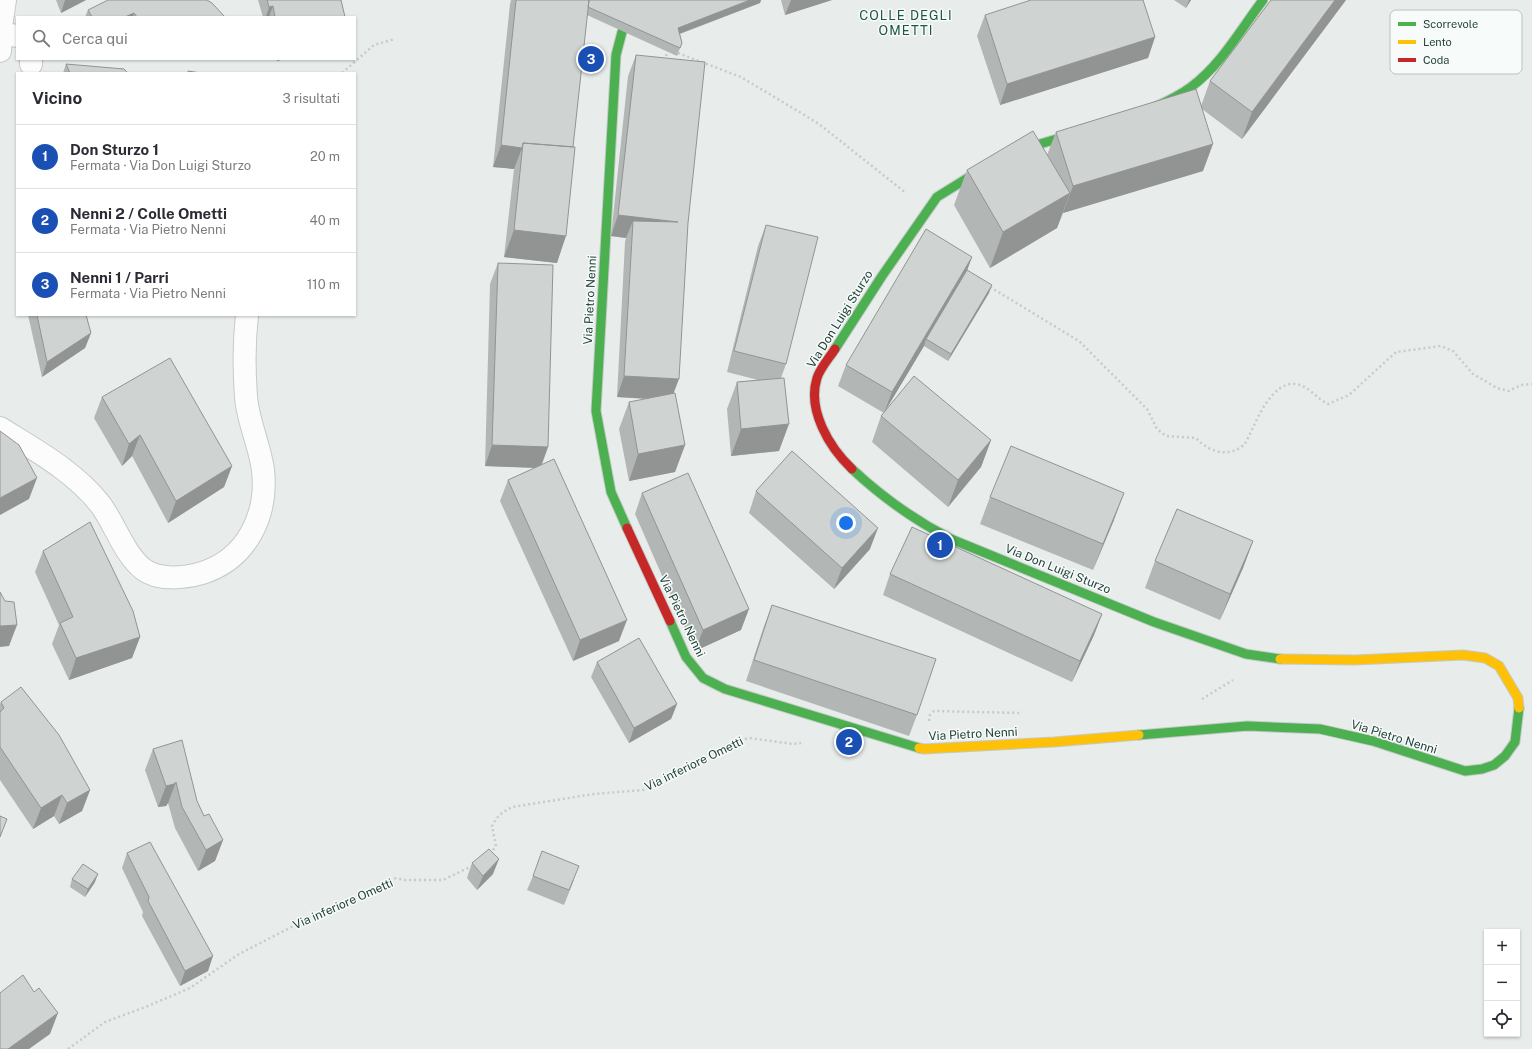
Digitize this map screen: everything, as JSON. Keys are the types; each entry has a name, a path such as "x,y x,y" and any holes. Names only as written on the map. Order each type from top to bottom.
{"street":[{"path":"4,38 5,0"},
{"path":"1142,113 1173,98 1195,84 1213,65 1263,0"},
{"name":"Via Pietro Nenni","path":"622,32 616,54 596,411 611,492 686,657 703,678 725,689 924,749 1054,742 1246,726 1320,729 1373,741 1465,771 1482,769 1494,765 1506,756 1515,742 1519,715 1518,698 1499,666 1485,658 1463,655 1356,660 1286,660"},
{"name":"Via Don Luigi Sturzo","path":"1090,129 1030,147 987,166 938,197 877,282 817,376 815,398 819,422 830,441 846,463 873,488 896,506 951,538 1154,622 1246,654 1286,660"},
{"path":"0,428 83,483 101,505 133,561 145,571 162,576 180,577 194,575 213,569 246,544 258,522 263,495 263,470 246,397 245,329 247,316"}],"path":[{"path":"343,72 374,45 395,39"},
{"path":"665,63 668,48"},
{"path":"678,53 741,77 819,124 928,210"},
{"path":"988,286 1079,342 1148,409 1157,429 1166,436 1196,438 1204,447 1215,452 1227,453 1238,450 1245,444 1273,393 1282,387 1296,384 1309,390 1320,400 1328,404 1349,395 1391,356 1399,351 1441,346 1452,351 1473,374 1497,388 1508,391 1521,385 1532,384"},
{"name":"Via inferiore Ometti","path":"486,857 493,852 496,846 492,826 496,819 512,807 594,794 643,790 734,742 749,738 800,744 816,716"},
{"name":"Via inferiore Ometti","path":"68,1049 105,1022 190,988 239,954 309,918 347,902 394,878 405,880 443,880 474,865"}],"building":[{"path":"108,0 207,0 212,3 224,16 136,16 134,13 127,16 91,16 88,10"},
{"path":"267,0 341,0 345,16 275,16 273,6 269,7"},
{"path":"516,0 589,0 573,147 523,143 522,148 501,145"},
{"path":"589,0 750,0 678,28 682,43 680,48 588,7"},
{"path":"1031,0 1143,0 1155,37 1007,84 985,15"},
{"path":"1271,0 1335,0 1252,112 1210,81"},
{"path":"636,55 705,62 688,223 679,379 624,376 633,221 678,222 618,215"},
{"path":"66,64 124,69 127,72 70,72"},
{"path":"1196,89 1213,144 1073,186 1056,132"},
{"path":"1033,131 1070,193 1003,232 967,170"},
{"path":"523,143 575,147 566,236 514,230"},
{"path":"766,225 818,237 786,364 734,351"},
{"path":"926,229 972,257 892,392 846,365"},
{"path":"498,263 553,265 548,447 492,445"},
{"path":"967,270 992,285 951,354 926,339"},
{"path":"37,316 86,316 91,333 47,362"},
{"path":"170,358 232,466 176,501 140,435 129,444 102,397"},
{"path":"914,376 991,440 958,480 881,416"},
{"path":"784,378 789,424 741,429 737,382"},
{"path":"675,393 685,445 638,454 629,402"},
{"path":"0,431 19,445 37,478 0,498"},
{"path":"1011,446 1124,493 1103,544 990,497"},
{"path":"792,451 878,528 842,568 756,491"},
{"path":"554,459 627,620 580,640 508,480"},
{"path":"688,473 749,609 703,630 642,493"},
{"path":"1177,509 1253,541 1230,594 1155,561"},
{"path":"90,522 133,611 140,637 76,658 60,623 73,617 43,551"},
{"path":"912,527 1102,614 1080,661 890,574"},
{"path":"0,592 5,601 14,602 17,625 0,626"},
{"path":"772,605 936,659 917,715 754,660"},
{"path":"639,638 677,704 634,728 597,662"},
{"path":"21,687 59,735 90,790 67,803 62,795 41,808 0,747 0,712 4,708 1,702"},
{"path":"182,740 197,801 204,816 209,814 223,840 206,850 182,807 176,782 166,786 153,749"},
{"path":"0,816 7,819 0,837"},
{"path":"150,842 213,956 185,971 148,901 149,897 127,853"},
{"path":"489,849 499,859 483,876 472,863"},
{"path":"542,851 579,866 569,890 533,876"},
{"path":"83,864 98,874 88,889 72,879"},
{"path":"23,975 34,992 39,988 58,1013 8,1049 0,1049 0,993"}],"traffic: fast":[{"path":"1153,108 1182,93 1202,78 1230,46 1263,0"},
{"path":"622,32 616,55 596,411 611,492 627,528"},
{"path":"835,349 882,276 937,197 987,166 1030,147 1080,132"},
{"path":"852,469 899,507 924,524 951,539 1154,622 1246,654 1280,659"},
{"path":"670,621 686,657 703,678 725,689 919,748"},
{"path":"1139,735 1247,726 1320,729 1373,741 1465,771 1482,769 1494,765 1505,756 1515,742 1519,708"}],"traffic: slow":[{"path":"1280,659 1355,660 1463,655 1485,658 1499,666 1518,698 1519,708"},
{"path":"919,748 924,749 1054,742 1139,735"}],"traffic: jam":[{"path":"835,349 818,374 815,390 815,403 822,427 828,439 835,450 852,469"},
{"path":"627,528 670,621"}],"place":[{"name":"Nenni 1 / Parri","path":"591,59"},
{"name":"Don Sturzo 1","path":"940,545"},
{"name":"Nenni 2 / Colle Ometti","path":"849,742"}],"district":[{"name":"COLLE DEGLI OMETTI","path":"906,22"}]}
